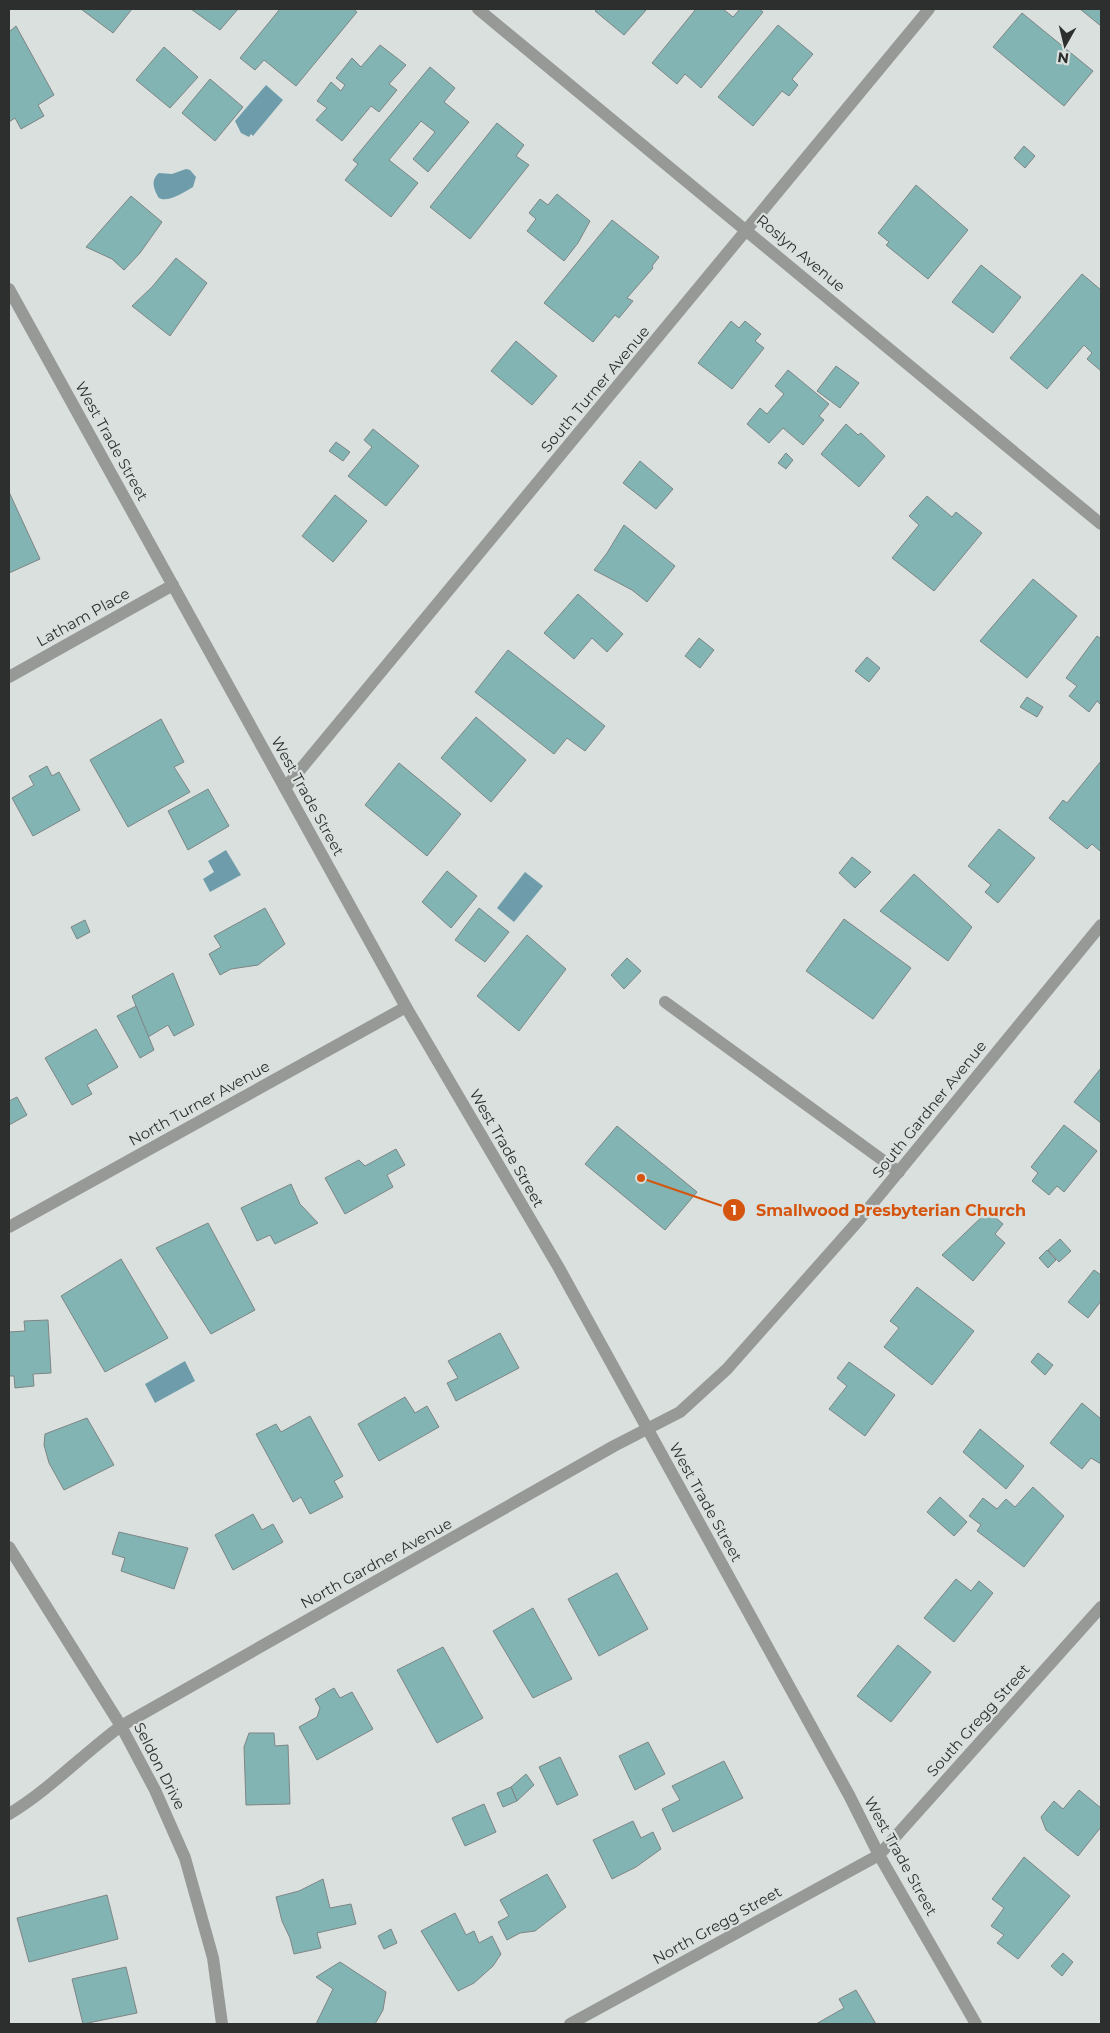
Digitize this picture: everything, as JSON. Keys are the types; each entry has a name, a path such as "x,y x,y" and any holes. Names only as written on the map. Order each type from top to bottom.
{"street":[{"name":"Roslyn Avenue","path":"478,9 748,230 1101,524"},
{"name":"South Turner Avenue","path":"284,788 748,230 929,9"},
{"name":"West Trade Street","path":"9,289 406,1007 559,1268 849,1795 879,1855 976,2024"},
{"name":"Latham Place","path":"9,677 173,585"},
{"name":"South Gardner Avenue","path":"646,1428 680,1412 727,1369 857,1223 1101,926"},
{"path":"665,1002 898,1172"},
{"name":"North Turner Avenue","path":"9,1228 406,1007"},
{"name":"North Gardner Avenue","path":"9,1814 30,1801 82,1756 121,1726 646,1428"},
{"name":"Seldon Drive","path":"9,1547 121,1726 156,1790 185,1858 213,1958 222,2024"},
{"name":"South Gregg Street","path":"879,1855 1101,1607"},
{"name":"North Gregg Street","path":"570,2024 879,1855"}],"water":[{"path":"266,85 283,100 253,136 251,134 249,137 241,133 235,121"},
{"path":"186,169 190,170 196,177 193,187 171,198 159,198 154,185 156,176 159,173 172,174"},
{"path":"226,850 241,875 210,892 203,879 214,872 208,861"},
{"path":"525,872 543,886 514,922 497,908"},
{"path":"185,1361 195,1381 155,1403 145,1384"}],"building":[{"path":"81,9 132,9 113,33"},
{"path":"191,9 238,9 220,30"},
{"path":"280,9 353,9 357,12 296,86 264,60 255,70 240,58"},
{"path":"597,9 647,9 624,35 595,11"},
{"path":"696,9 723,9 733,17 740,9 759,9 763,12 701,88 685,74 677,84 652,63"},
{"path":"1080,9 1101,9 1101,26"},
{"path":"1022,13 1093,71 1064,106 993,47"},
{"path":"778,25 813,54 792,79 798,85 789,96 782,91 753,126 718,97"},
{"path":"16,26 54,95 38,105 44,116 21,129 15,118 9,122 9,32"},
{"path":"380,45 406,65 389,84 397,90 379,112 371,106 342,141 316,120 327,108 317,101 331,82 341,91 345,85 336,78 352,58 361,67"},
{"path":"164,47 198,77 170,108 136,80"},
{"path":"430,67 455,88 444,102 469,122 428,172 413,159 435,132 421,121 389,160 418,183 391,217 345,180 358,164 353,160"},
{"path":"210,79 243,107 215,141 182,113"},
{"path":"497,123 524,145 516,156 529,165 470,239 430,207"},
{"path":"1024,146 1035,156 1025,168 1014,158"},
{"path":"916,185 968,230 928,279 886,245 889,242 878,233"},
{"path":"557,194 590,221 578,243 564,261 527,231 536,219 529,213 540,199 548,205"},
{"path":"131,196 162,222 140,253 124,270 112,259 86,247"},
{"path":"612,220 659,257 652,266 653,268 627,298 633,301 619,318 615,315 593,342 544,303"},
{"path":"176,258 207,283 170,336 132,306 152,287"},
{"path":"981,265 1021,297 993,333 952,302"},
{"path":"1082,274 1101,290 1101,371 1087,359 1092,353 1084,345 1047,389 1010,358"},
{"path":"731,321 739,328 745,321 761,334 755,341 764,348 732,389 698,363"},
{"path":"516,341 557,376 532,405 491,371"},
{"path":"836,366 859,383 840,408 817,391"},
{"path":"788,370 829,404 819,416 824,420 803,445 783,428 769,443 747,424 760,408 767,414 784,394 775,386"},
{"path":"846,424 858,435 861,433 885,456 859,487 821,454"},
{"path":"373,429 419,466 386,506 348,476 372,447 364,440"},
{"path":"336,442 350,452 343,461 329,451"},
{"path":"786,453 793,460 786,469 778,463"},
{"path":"640,461 673,489 656,509 623,483"},
{"path":"9,492 40,559 9,573"},
{"path":"335,495 367,521 333,562 302,536"},
{"path":"927,496 952,517 956,512 982,533 934,591 892,558 919,525 909,516"},
{"path":"624,525 675,566 647,602 632,590 594,570"},
{"path":"1033,579 1077,616 1027,678 980,641"},
{"path":"578,594 623,634 607,652 592,638 574,659 544,633"},
{"path":"1097,636 1101,639 1101,705 1097,701 1089,712 1069,696 1077,686 1066,678"},
{"path":"699,638 714,650 700,668 685,656"},
{"path":"508,650 605,726 585,751 567,738 554,754 475,692"},
{"path":"867,657 880,668 869,682 855,671"},
{"path":"1027,697 1043,707 1037,717 1020,707"},
{"path":"476,717 526,760 491,802 441,758"},
{"path":"161,719 184,762 174,767 190,792 128,827 90,760"},
{"path":"1101,761 1100,851 1092,844 1087,849 1049,818 1063,800 1067,803"},
{"path":"399,763 461,814 427,856 365,805"},
{"path":"47,766 52,776 59,772 80,810 33,836 12,798 34,785 29,776"},
{"path":"208,789 229,826 188,850 168,811"},
{"path":"999,829 1035,858 998,903 985,892 991,885 968,866"},
{"path":"852,857 871,872 855,888 839,873"},
{"path":"447,871 477,896 451,928 422,902"},
{"path":"914,874 972,927 948,961 880,911"},
{"path":"265,908 285,944 258,965 231,969 220,975 209,954 221,947 214,936"},
{"path":"479,908 509,932 485,962 455,940"},
{"path":"844,919 911,968 873,1019 806,971"},
{"path":"85,920 90,932 77,939 71,927"},
{"path":"527,935 566,969 519,1031 477,996"},
{"path":"627,958 641,971 624,989 611,975"},
{"path":"173,973 194,1025 174,1036 168,1025 148,1037 132,996"},
{"path":"136,1006 154,1050 140,1058 117,1016"},
{"path":"96,1029 118,1067 87,1085 92,1094 72,1105 45,1058"},
{"path":"1101,1068 1101,1123 1074,1102"},
{"path":"17,1097 27,1115 9,1125 9,1101"},
{"path":"1064,1125 1097,1151 1064,1192 1057,1186 1049,1195 1032,1181 1038,1173 1031,1167"},
{"path":"617,1126 697,1192 665,1230 585,1164"},
{"path":"396,1149 405,1165 387,1175 393,1187 345,1214 325,1178 359,1160 365,1166"},
{"path":"291,1184 300,1204 318,1223 275,1244 270,1235 257,1241 241,1208"},
{"path":"988,1211 1003,1224 995,1234 1005,1243 973,1281 942,1255"},
{"path":"208,1223 255,1310 211,1334 156,1248"},
{"path":"1060,1239 1071,1251 1059,1262 1048,1250"},
{"path":"1047,1250 1056,1260 1048,1268 1039,1258"},
{"path":"121,1259 168,1338 105,1372 61,1296"},
{"path":"1094,1270 1101,1275 1101,1301 1088,1318 1068,1302"},
{"path":"917,1287 974,1331 932,1385 884,1347 899,1328 890,1321"},
{"path":"48,1320 51,1373 33,1374 34,1386 15,1388 14,1376 9,1376 9,1332 25,1331 24,1321"},
{"path":"500,1333 519,1368 456,1401 447,1383 458,1378 448,1361"},
{"path":"1038,1353 1053,1365 1045,1375 1031,1362"},
{"path":"849,1362 895,1395 865,1436 829,1409 847,1386 837,1378"},
{"path":"405,1397 415,1413 427,1406 439,1427 379,1461 358,1424"},
{"path":"1082,1403 1101,1419 1101,1464 1091,1458 1082,1469 1050,1443"},
{"path":"310,1416 343,1476 334,1481 343,1497 310,1514 301,1497 293,1502 256,1434 276,1424 281,1432"},
{"path":"87,1418 114,1465 64,1490 49,1463 44,1445 45,1434"},
{"path":"980,1429 1024,1466 1006,1489 963,1452"},
{"path":"1033,1487 1064,1516 1024,1567 977,1531 981,1525 969,1516 983,1498 997,1509 1006,1499 1015,1507"},
{"path":"940,1497 967,1522 954,1536 927,1512"},
{"path":"253,1514 262,1530 273,1524 283,1542 233,1570 215,1535"},
{"path":"119,1532 188,1548 174,1589 121,1571 125,1558 112,1554"},
{"path":"617,1573 648,1629 599,1656 568,1599"},
{"path":"956,1579 971,1591 979,1581 993,1593 954,1642 924,1618"},
{"path":"533,1608 572,1679 533,1698 493,1631"},
{"path":"898,1645 931,1672 891,1722 857,1696"},
{"path":"443,1647 483,1718 437,1743 397,1670"},
{"path":"334,1688 340,1698 352,1692 373,1729 317,1760 299,1727 317,1717 320,1708 315,1699"},
{"path":"249,1733 274,1733 275,1746 288,1745 290,1804 246,1805 244,1747"},
{"path":"648,1742 665,1774 635,1790 619,1756"},
{"path":"560,1757 578,1795 557,1805 539,1767"},
{"path":"724,1761 743,1798 673,1832 662,1809 680,1800 672,1786"},
{"path":"526,1774 534,1785 517,1801 511,1787"},
{"path":"511,1787 517,1801 503,1807 497,1793"},
{"path":"1079,1790 1101,1808 1101,1827 1078,1856 1046,1830 1041,1817 1054,1801 1063,1809"},
{"path":"484,1804 496,1832 465,1846 452,1818"},
{"path":"633,1821 641,1838 653,1832 661,1849 636,1867 612,1879 593,1840"},
{"path":"1024,1857 1070,1896 1018,1959 997,1943 1004,1935 991,1926 1004,1908 992,1899"},
{"path":"547,1874 566,1907 535,1931 520,1933 507,1940 498,1922 509,1916 500,1900"},
{"path":"323,1879 330,1908 351,1904 356,1924 317,1933 321,1948 294,1954 290,1938 282,1921 276,1897 299,1891"},
{"path":"107,1895 118,1939 29,1962 17,1918"},
{"path":"455,1913 466,1935 474,1931 479,1943 492,1936 501,1954 493,1966 474,1983 458,1991 421,1931"},
{"path":"391,1929 397,1943 384,1949 378,1936"},
{"path":"1063,1953 1073,1962 1062,1976 1051,1966"},
{"path":"340,1962 386,1992 383,2010 375,2024 316,2024 333,1989 316,1977"},
{"path":"126,1967 137,2013 83,2024 72,1979"},
{"path":"856,1990 876,2024 816,2024 844,2008 839,1999"}],"place":[{"name":"Smallwood Presbyterian Church","path":"641,1178"}]}
